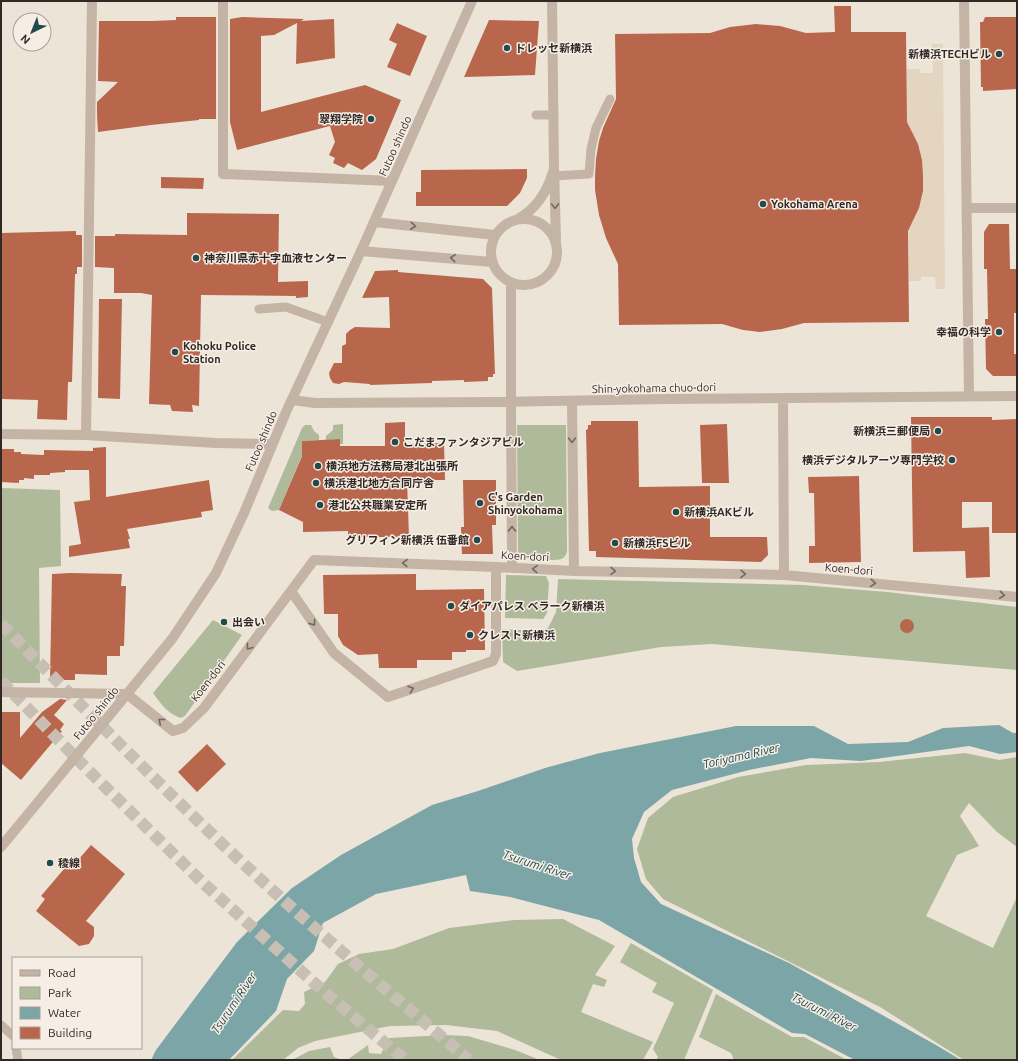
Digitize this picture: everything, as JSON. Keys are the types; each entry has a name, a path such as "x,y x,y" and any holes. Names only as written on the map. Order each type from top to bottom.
{"street":[{"path":"86,435 92,1"},
{"path":"223,1 223,174 392,181"},
{"name":"Futoo shindo","path":"1,847 172,639 216,572 244,512 272,444 374,222 472,1"},
{"path":"552,1 554,173 557,255 555,264 542,280 533,284 522,285 511,283 502,278 492,262 490,248 495,235 505,224 528,214 535,207 546,190 554,173"},
{"path":"964,1 969,396"},
{"path":"967,208 1017,208"},
{"path":"518,219 528,219 538,222 546,228 556,245"},
{"path":"374,222 495,235"},
{"path":"361,250 492,262"},
{"path":"511,283 512,568"},
{"name":"Shin-yokohama chuo-dori","path":"292,400 315,403 511,402 1017,396"},
{"path":"783,398 784,575"},
{"path":"572,401 574,570"},
{"path":"1,434 86,435 216,444 272,444"},
{"name":"Koen-dori","path":"127,694 172,731 183,728 204,708 314,560 574,570 784,575 1017,597"},
{"path":"291,591 334,653 388,697 493,661 496,654 496,566"},
{"path":"1,692 127,694"}],"lane":[{"path":"554,173 589,174 591,149 596,128 610,99"},
{"path":"536,114 554,115"},
{"path":"259,309 286,307 328,322"},
{"path":"1,1026 12,1035"},
{"path":"16,1049 18,1060"}],"green space":[{"path":"343,424 343,444 340,444 340,439 326,440 326,436 333,430 333,425"},
{"path":"305,425 311,425 314,431 319,435 319,440 302,441 302,455 279,510 272,511 268,508 302,428"},
{"path":"517,425 566,425 567,552 561,559 553,560 523,558 520,557 518,551"},
{"path":"1,488 60,490 61,566 39,568 40,683 1,683"},
{"path":"506,575 546,576 549,583 547,613 543,619 505,618"},
{"path":"558,579 803,585 887,592 1017,607 1017,670 712,644 661,647 517,671 503,662 502,629 538,631 548,628 556,612"},
{"path":"213,620 242,635 185,716 181,718 162,705 153,693"},
{"path":"965,753 999,760 1017,757 1017,847 997,832 969,803 960,816 979,846 957,855 926,916 993,948 1017,897 1017,1060 964,1060 880,1007 663,899 646,879 637,849 648,818 673,797 738,777 806,765 879,762"},
{"path":"563,919 615,946 595,975 607,980 604,987 593,984 581,1012 653,1042 643,1060 561,1060 497,1031 446,1025 390,1026 315,1041 298,1048 283,1060 232,1060 283,1010 299,1011 305,1004 304,992 325,982 338,964 359,954 393,949 449,928 515,920"},
{"path":"631,943 713,990 684,1060 656,1060 658,1057 653,1049 674,1003 652,992 657,983 620,962"},
{"path":"716,994 792,1037 804,1037 847,1060 734,1060 731,1053 699,1037"},
{"path":"444,1035 468,1036 515,1050 540,1060 347,1060 368,1045 369,1053 381,1054 389,1038"},
{"path":"330,1047 334,1057 342,1060 292,1060 309,1051"}],"shaded area":[{"path":"932,44 943,44 945,289 936,289 935,277 921,277 921,281 909,281 906,69 920,69 920,73 933,73"}],"water":[{"path":"999,725 1013,733 1017,733 1017,752 1000,754 969,746 861,761 811,758 749,770 672,790 644,812 632,839 634,858 641,882 661,904 789,963 961,1060 855,1060 805,1034 792,1033 599,920 510,897 470,891 466,875 376,894 323,923 314,951 287,979 276,1011 229,1060 151,1060 156,1050 237,942 292,888 341,855 432,805 545,768 600,753 736,726 814,726 848,744 908,742 943,728"}],"building":[{"name":"Yokohama Arena","path":"834,6 851,6 851,32 906,32 907,122 918,144 922,160 923,176 923,191 919,208 908,231 909,322 804,323 782,329 760,332 743,330 722,324 619,325 618,264 606,238 599,215 595,190 596,159 599,141 616,99 615,34 710,33 730,27 756,24 780,26 806,33 835,32"},
{"path":"176,17 216,17 216,119 199,119 98,132 97,102 118,82 98,81 99,21 176,20"},
{"path":"242,17 304,19 301,21 334,19 335,58 296,64 297,23 274,35 261,36 261,112 365,85 401,100 376,159 362,170 348,163 344,168 333,163 335,158 329,155 335,142 330,126 237,150 230,122 230,19"},
{"name":"新横浜TECHビル","path":"985,17 1017,17 1017,89 983,91 983,87 981,87 980,22 983,22"},
{"name":"ドレッセ新横浜","path":"489,20 539,21 535,75 464,77"},
{"path":"397,23 427,36 410,76 387,67 397,44 389,40"},
{"path":"527,169 527,178 520,193 507,206 416,206 416,192 421,192 421,170"},
{"path":"161,177 204,178 203,189 161,188"},
{"name":"神奈川県赤十字血液センター","path":"187,213 279,214 278,282 308,281 308,297 296,298 296,296 201,295 199,406 192,405 193,412 172,411 170,405 149,404 152,295 141,293 114,293 114,268 95,267 95,236 115,236 115,234 187,235"},
{"path":"989,224 1009,224 1010,269 1017,269 1017,313 1014,313 1014,354 1017,354 1017,376 993,376 986,369 985,319 988,319 987,269 984,269 984,232"},
{"path":"76,231 76,235 82,235 82,267 77,267 77,274 75,274 72,382 68,382 67,420 37,419 38,400 1,399 1,233"},
{"path":"398,270 398,272 483,279 492,288 495,374 493,374 493,377 488,377 488,381 464,382 464,380 432,381 432,383 370,385 344,382 339,384 333,383 329,373 334,363 342,363 342,346 346,344 346,334 350,330 355,327 390,328 389,297 362,298 375,271"},
{"path":"99,299 122,299 120,399 98,398"},
{"path":"911,417 992,417 992,420 1017,419 1017,533 992,533 992,502 962,502 962,528 989,527 990,577 966,578 965,551 913,552"},
{"path":"591,421 638,421 639,487 710,486 710,537 767,537 768,555 761,562 596,557 596,551 589,551 586,430 588,429 588,425 591,425"},
{"path":"405,422 405,444 444,443 445,480 407,480 409,537 348,537 348,531 303,532 303,522 279,510 302,456 302,441 340,439 340,446 385,446 385,423"},
{"path":"727,424 729,483 702,483 700,425"},
{"path":"106,447 106,497 209,480 213,510 201,512 202,517 127,529 130,539 128,539 130,548 69,557 69,546 81,544 74,502 90,500 89,470 65,470 65,472 50,473 50,475 34,475 34,479 24,478 24,480 19,480 19,483 1,482 1,449 14,449 14,452 21,452 21,454 44,455 44,450 93,451 93,448"},
{"path":"859,476 861,562 809,563 809,546 815,546 814,493 809,493 808,477"},
{"name":"C's Garden Shinyokohama","path":"463,480 496,480 496,525 492,525 493,554 462,554 461,527 464,527"},
{"path":"52,574 122,574 121,586 126,586 124,646 120,646 120,656 107,656 107,675 75,674 75,680 50,680"},
{"path":"416,574 416,590 484,589 485,650 452,652 452,660 417,660 417,668 379,668 378,654 358,655 343,645 338,636 338,614 324,614 323,575"},
{"path":"907,619 912,621 914,626 912,631 907,633 902,631 900,626 902,621"},
{"path":"60,699 67,700 54,715 64,724 60,730 62,731 21,780 1,763 1,712 20,712 20,738 42,712"},
{"path":"207,744 226,764 197,792 178,772"},
{"path":"91,845 125,874 86,921 94,927 94,936 89,944 79,946 36,911 45,899 41,896 75,856 79,859"}],"tunnel":[{"path":"1,624 145,770 234,855 321,933 469,1060"},
{"path":"1,681 88,770 203,883 329,996 405,1060"}],"place":[{"name":"ドレッセ新横浜","path":"507,48"},
{"name":"新横浜TECHビル","path":"999,54"},
{"name":"翠翔学院","path":"371,119"},
{"name":"Yokohama Arena","path":"763,204"},
{"name":"神奈川県赤十字血液センター","path":"196,258"},
{"name":"幸福の科学","path":"999,332"},
{"name":"Kohoku Police Station","path":"175,352"},
{"name":"新横浜三郵便局","path":"938,431"},
{"name":"こだまファンタジアビル","path":"395,442"},
{"name":"横浜デジタルアーツ専門学校","path":"952,460"},
{"name":"横浜地方法務局港北出張所","path":"318,466"},
{"name":"横浜港北地方合同庁舎","path":"316,483"},
{"name":"C's Garden Shinyokohama","path":"480,503"},
{"name":"港北公共職業安定所","path":"320,505"},
{"name":"新横浜AKビル","path":"676,512"},
{"name":"グリフィン新横浜 伍番館","path":"477,540"},
{"name":"新横浜FSビル","path":"615,543"},
{"name":"ダイアパレス ベラーク新横浜","path":"451,606"},
{"name":"出会い","path":"224,622"},
{"name":"クレスト新横浜","path":"470,635"},
{"name":"稜線","path":"50,863"}],"water label":[{"name":"Toriyama River","path":"741,756"},
{"name":"Tsurumi River","path":"537,865"},
{"name":"Tsurumi River","path":"234,1003"},
{"name":"Tsurumi River","path":"824,1012"}]}
